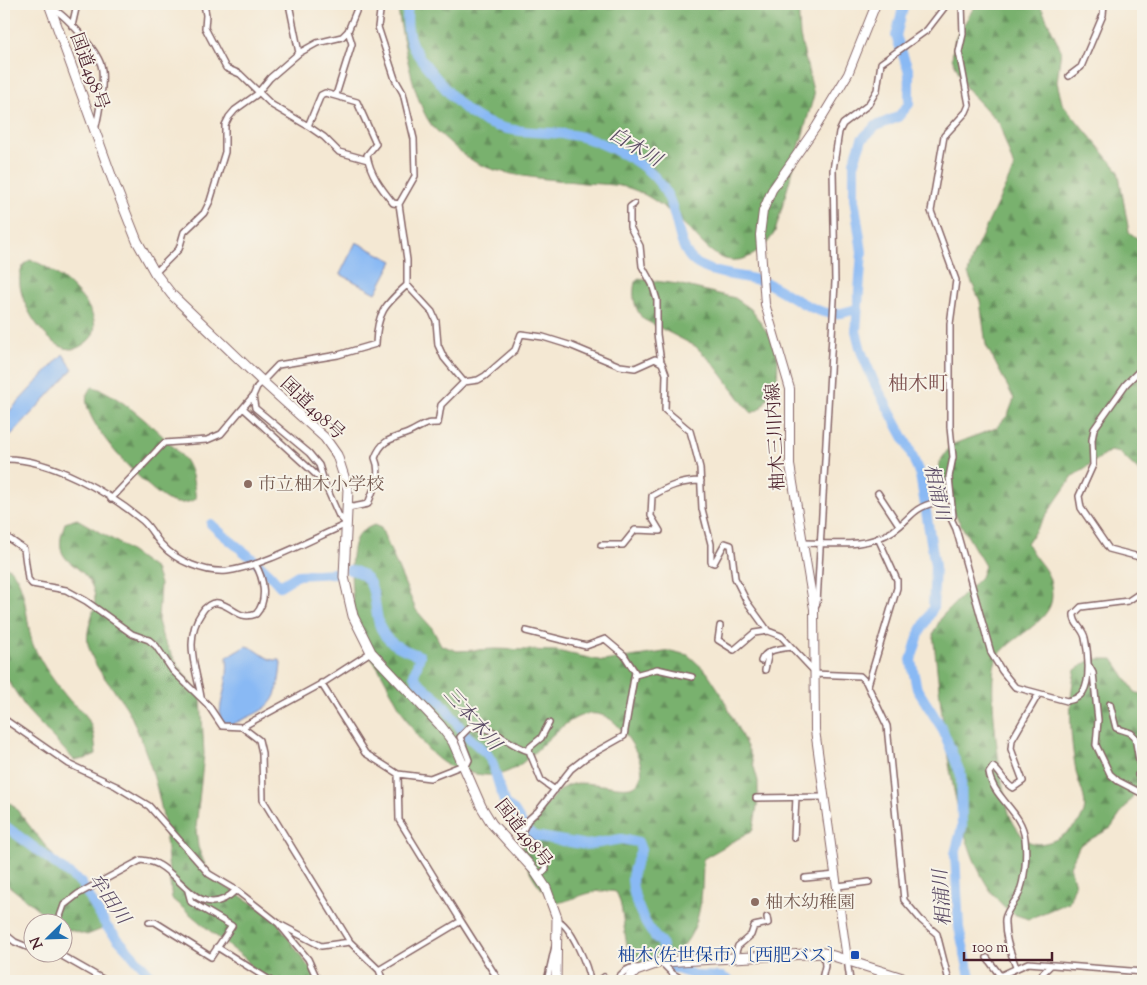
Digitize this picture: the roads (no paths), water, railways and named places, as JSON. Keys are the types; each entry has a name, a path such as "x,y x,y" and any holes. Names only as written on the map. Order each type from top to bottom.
{"highway":[{"name":"国道498号","path":"49,5 138,241 155,273 172,295 325,438 337,455 348,489 344,578 348,603 371,652 440,725 453,742 481,806 492,824 538,876 552,902 557,920 556,981"},
{"path":"626,981 642,969 661,962 824,953 912,981"}],"main road":[{"name":"柚木三川内線","path":"847,959 815,730 814,609 790,465 790,389 765,304 760,235 763,211 772,190 816,127 848,74 876,4"}],"street":[{"path":"72,26 77,4"},
{"path":"204,4 206,14 205,28 226,68 240,74 272,106 324,137 338,152 368,160"},
{"path":"289,4 299,53"},
{"path":"155,273 179,249 184,232 204,213 225,152 225,125 235,110 251,99 299,53 317,43 342,38 348,31 359,4"},
{"path":"382,4 378,27 395,79 403,93 414,139 415,176 398,204 406,253 407,285 432,312 436,321 438,345 444,358 464,382"},
{"path":"814,609 817,603 822,543 835,282 833,170 839,132 844,124 868,105 877,90 881,63 927,30 947,4"},
{"path":"953,522 949,477 953,457 950,427 950,324 956,280 931,210 944,136 966,112 969,105 959,52 963,34 962,4"},
{"path":"1069,76 1080,67 1103,15 1104,4"},
{"path":"49,5 72,26 93,51 101,65 99,114 95,130"},
{"path":"336,95 352,44 348,31"},
{"path":"308,126 321,95 328,92 357,102 376,144 367,155 368,160 380,188 393,203 398,204"},
{"path":"634,204 630,207 630,227 640,246 642,266 652,284 657,300 657,334 660,362 666,374 665,410 690,431 700,468 702,509 711,544 711,562 714,563 718,560 725,543 731,545 735,578 740,592 768,631"},
{"path":"112,499 164,443 207,440 221,434 253,396 262,381 278,365 338,354 376,344 377,330 384,306 407,285"},
{"path":"348,508 368,504 378,475 379,468 375,458 379,448 387,439 416,429 423,423 438,423 441,405 464,382 478,380 485,376 514,350 520,334 543,337 572,346 620,366 635,368 655,359 660,362"},
{"path":"1143,367 1126,384 1094,429 1092,440 1093,465 1080,496 1081,508 1108,549 1143,558"},
{"path":"4,459 17,459 50,467 112,499 145,522 162,546 178,558 200,568 226,571 255,564 347,524 339,516 324,482 319,465 255,408 253,396"},
{"path":"243,408 324,482"},
{"path":"601,545 623,545 635,530 660,531 651,516 652,496 666,487 685,481 701,481"},
{"path":"878,493 899,525"},
{"path":"802,543 866,544 893,531 919,506 936,502 945,506 953,522 991,653 1015,687 1038,695 1067,701 1075,699 1083,692 1087,680 1085,636 1074,619 1074,614 1081,607 1128,601 1143,592"},
{"path":"4,535 24,549 28,579 32,584 66,590 86,601 132,634 148,640 156,646 173,671 201,698 222,726 242,728 259,740 262,753 263,800 350,942 379,970 383,981"},
{"path":"868,686 897,588 897,580 878,538"},
{"path":"201,698 191,652 193,629 205,608 213,603 218,603 243,617 256,614 261,609 263,590 261,574 255,564"},
{"path":"720,626 718,640 734,650 754,633 768,631 781,636 814,672 860,676 868,686 887,726 904,900 921,920 937,934 949,981"},
{"path":"526,631 586,646 605,638 624,656 635,675 624,736 585,758 571,769 528,820 520,833 546,856 546,869 538,876"},
{"path":"761,661 764,654 791,647"},
{"path":"242,728 321,684 371,652"},
{"path":"765,670 769,652"},
{"path":"1087,662 1093,673 1098,720 1096,745 1110,774 1118,781 1143,794"},
{"path":"635,675 657,670 692,677"},
{"path":"321,684 365,753 398,774 430,778 465,766 469,760 460,737 470,727 486,728 520,749 529,752"},
{"path":"1016,967 1007,944 1005,917 1018,895 1021,883 1026,852 1025,836 1020,821 992,785 989,773 993,768 997,770 1008,786 1013,788 1023,781 1011,748 1012,740 1038,695"},
{"path":"1110,704 1116,728 1120,731 1131,733 1134,737 1142,773 1138,775 1143,785"},
{"path":"4,719 69,764 116,786 144,803 210,874 236,890 278,923 321,946 350,942"},
{"path":"549,723 541,738 530,747 529,752 541,780 555,790"},
{"path":"398,774 399,820 499,981"},
{"path":"794,838 796,797"},
{"path":"756,798 824,797"},
{"path":"62,912 64,905 78,894 140,860 152,861 161,866 188,891 208,901 220,900 236,890"},
{"path":"806,878 836,875"},
{"path":"838,886 869,882"},
{"path":"149,922 155,922 211,957 232,926 191,902 188,891"},
{"path":"734,958 738,946 751,935 754,926 768,923 767,917"},
{"path":"557,920 563,922 577,945 590,981"},
{"path":"379,970 462,921"},
{"path":"278,923 308,960 318,981"},
{"path":"4,933 22,945"},
{"path":"547,981 552,949 558,941"},
{"path":"218,947 271,981"},
{"path":"822,979 825,966 824,953"},
{"path":"987,958 1004,981"},
{"path":"847,959 850,981"},
{"path":"72,962 106,981"},
{"path":"661,962 673,974 685,981"},
{"path":"991,980 1028,963 1143,972"},
{"path":"1039,981 1051,965"},
{"path":"616,981 626,970 636,966 642,969"},
{"path":"599,981 604,976 606,978 605,981"}],"water":[{"path":"356,242 393,261 376,293 340,274"},
{"path":"63,354 73,369 11,435 4,428 4,417"},
{"path":"246,646 270,659 280,660 277,690 269,705 262,710 231,725 225,725 220,719 220,711 226,683 227,657"}],"waterway":[{"name":"白木川","path":"408,4 407,26 415,50 451,95 470,113 482,120 507,129 580,136 618,151 648,170 660,183 669,199 684,247 689,256 702,267 721,273 759,280 823,312 840,313 856,309"},
{"name":"相浦川","path":"904,4 896,36 909,72 909,104 898,117 876,126 862,139 854,162 854,198 862,252 856,331 861,351 873,380 908,446 920,475 935,566 933,608 919,634 911,660 917,689 942,728 961,775 962,827 955,854 959,928 971,981"},
{"name":"三本木川","path":"211,524 264,569 280,586 298,575 335,573"},
{"name":"三本木川","path":"350,570 361,574 368,581 373,590 378,621 382,631 389,640 400,648 420,656 414,675 417,681 440,701 466,735 487,754 492,762 505,805 514,811 526,830 535,836 587,845 621,839 638,842 641,850 632,876 633,888 645,923 661,942 664,955"},
{"name":"牟田川","path":"4,825 81,883 107,927 156,981"},
{"name":"三本木川","path":"674,968 698,976 722,977 730,981"}],"place":[{"name":"市立柚木小学校","path":"248,484"},
{"name":"柚木幼稚園","path":"755,902"},
{"name":"柚木(佐世保市)〔西肥バス〕","path":"855,955"}],"district":[{"name":"柚木町","path":"918,383"}]}
